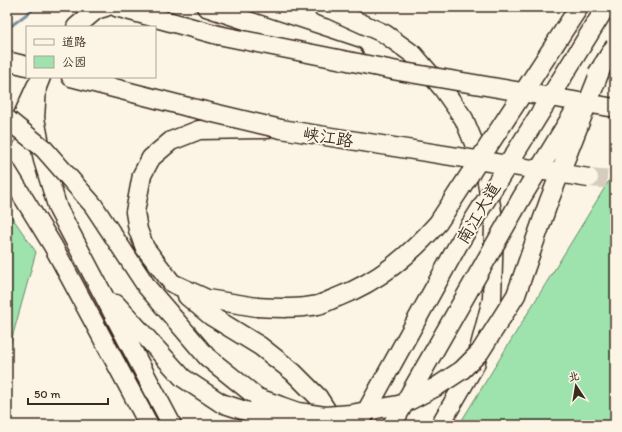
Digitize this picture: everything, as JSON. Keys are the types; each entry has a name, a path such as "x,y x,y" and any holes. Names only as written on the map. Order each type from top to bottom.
{"highway":[{"path":"77,26 96,10 106,7"},
{"path":"116,7 218,35 398,72 615,108"},
{"path":"206,7 398,72"},
{"path":"322,7 385,34 414,55 443,89 464,119 485,170 494,224 492,299 475,365 440,425"},
{"path":"172,283 207,299 257,307 284,308 319,304 358,290 388,272 417,248 438,223 579,7"},
{"name":"南江大道","path":"359,425 458,245 606,7"},
{"name":"南江大道","path":"392,425 522,197 615,46"},
{"path":"7,60 26,66"},
{"path":"95,279 183,378 222,403 258,414 322,422 354,421 402,404 436,388 462,370 480,352 516,295 549,201 603,64"},
{"path":"40,78 37,87 35,118 43,160 58,209 172,425"},
{"name":"峡江路","path":"75,78 281,129 589,178"},
{"path":"7,119 44,149 93,205 147,287 207,357 258,398 298,412 325,416 351,414 402,404"},
{"path":"281,129 199,130 171,141 151,158 142,175 135,212 138,230 145,248 172,283 211,316 260,346 293,372 318,397 336,425"},
{"path":"7,171 53,246 149,425"}],"main road":[{"path":"73,26 94,7"},
{"path":"7,138 20,118 40,78"}],"green space":[{"path":"615,171 615,425 459,425"},
{"path":"7,210 36,252 7,356"}],"waterway":[{"path":"7,32 11,26 36,7"}],"tunnel":[{"path":"589,178 615,180"}]}
